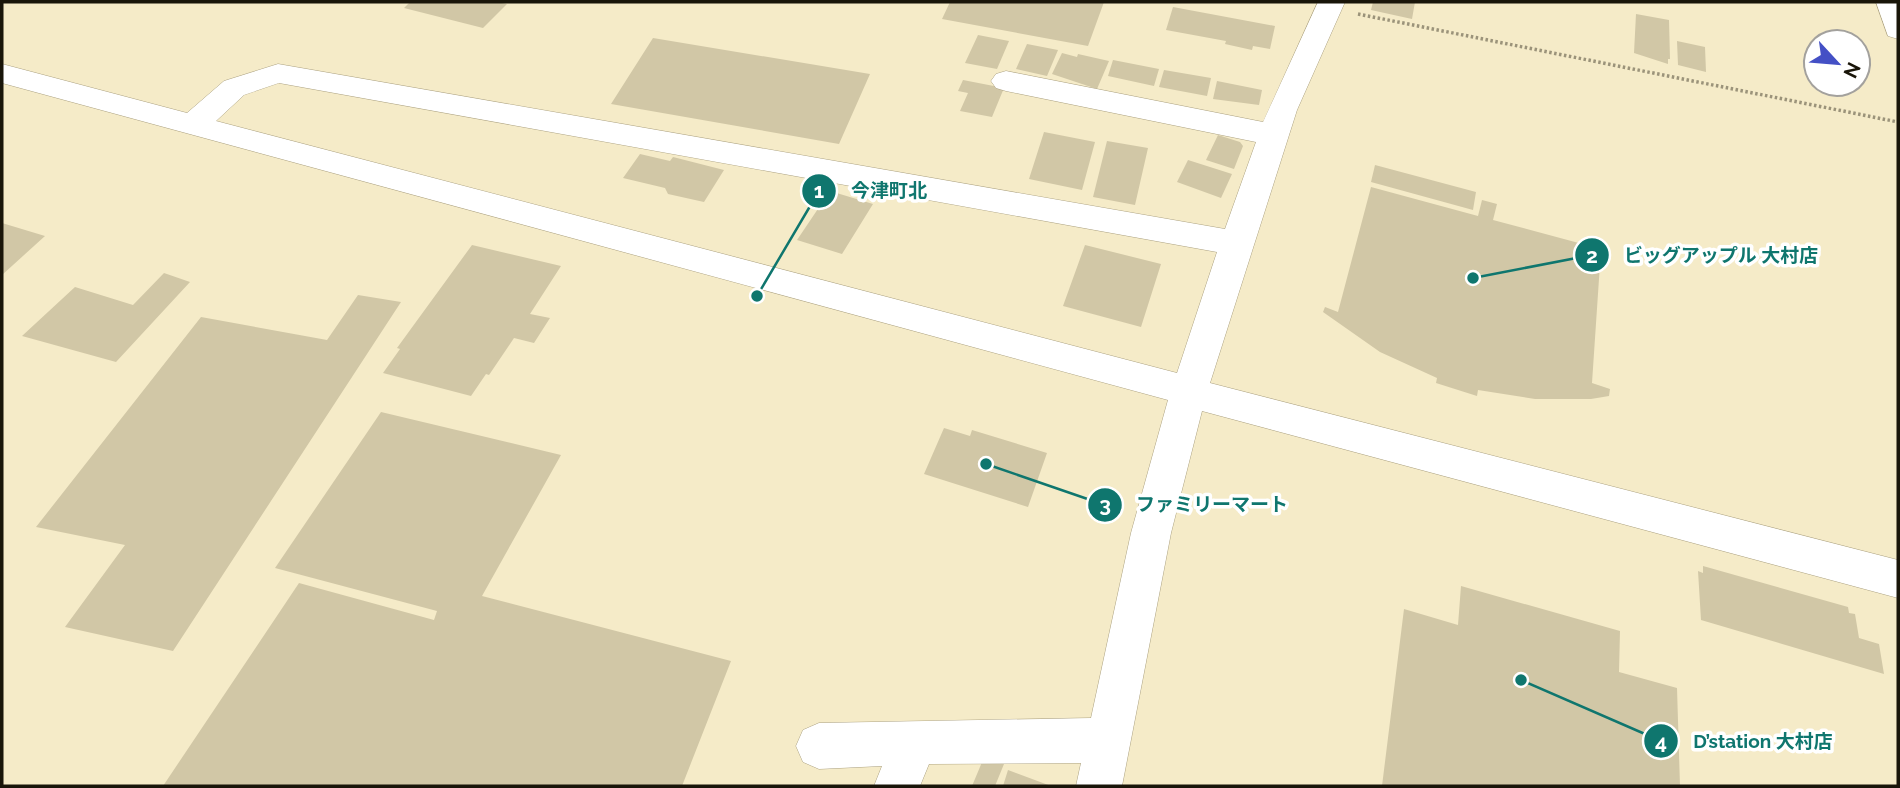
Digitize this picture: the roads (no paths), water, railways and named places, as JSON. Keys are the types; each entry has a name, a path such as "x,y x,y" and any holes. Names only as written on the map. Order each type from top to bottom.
{"street":[{"path":"1891,2 1898,30"},
{"path":"1099,786 1151,533 1189,391 1274,135 1329,6"},
{"path":"193,125 234,88 278,72 1236,243"},
{"path":"2,74 1189,391 1227,404 1898,579"},
{"path":"1006,81 1274,135"},
{"path":"819,746 1108,740"},
{"path":"897,786 915,743"}],"place":[{"name":"ビッグアップル 大村店","path":"1473,278"},
{"name":"今津町北","path":"757,296"},
{"name":"ファミリーマート","path":"986,464"},
{"name":"D’station 大村店","path":"1521,680"}]}
